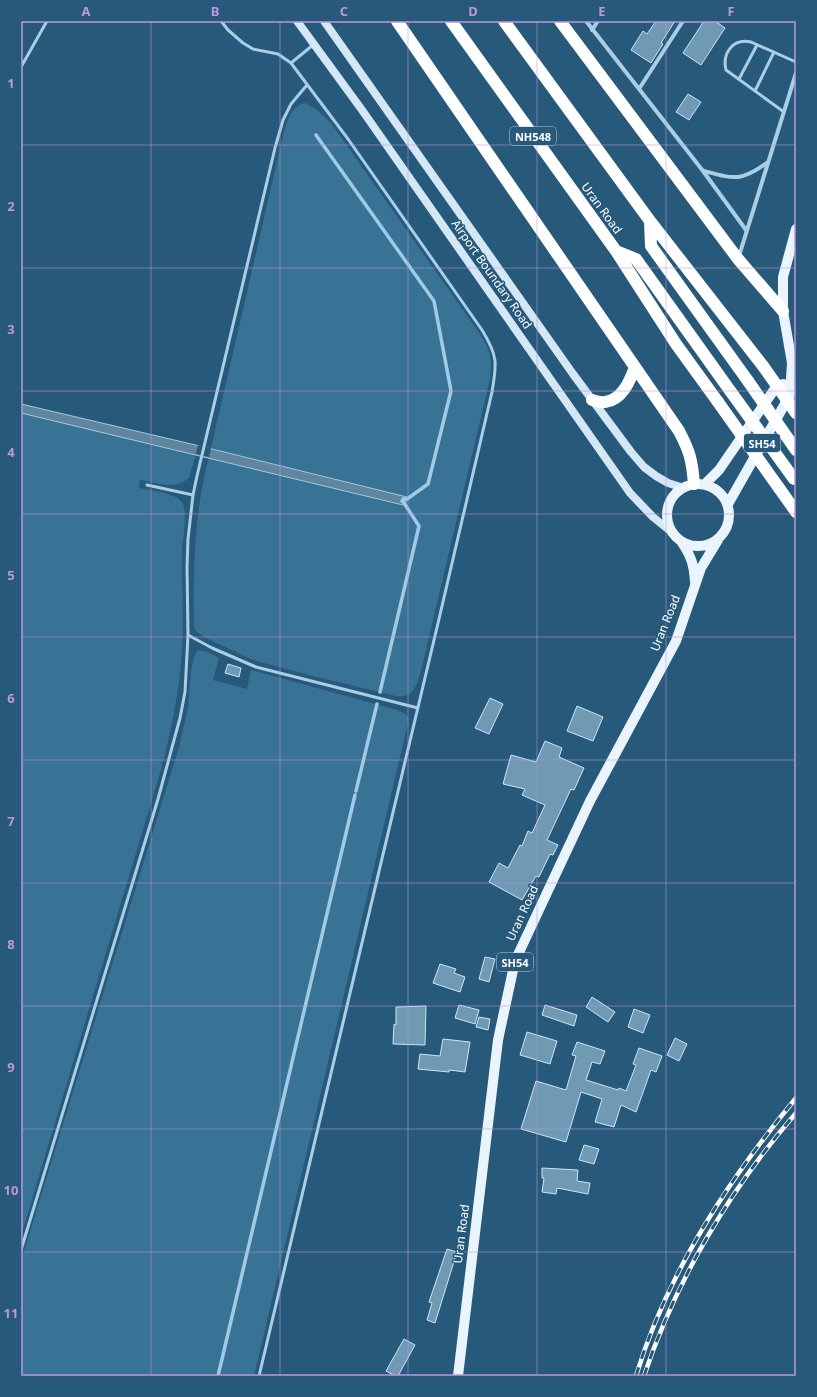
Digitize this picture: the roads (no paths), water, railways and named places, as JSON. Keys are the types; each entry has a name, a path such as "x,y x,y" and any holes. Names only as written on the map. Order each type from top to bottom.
{"highway":[{"path":"397,21 678,431 687,447 692,462 694,485"},
{"name":"Uran Road","path":"451,21 616,251 636,259 795,480"},
{"path":"504,21 650,221 763,366 796,413"},
{"path":"560,21 738,259 783,311"},
{"path":"650,221 651,246 796,450"},
{"name":"NH548","path":"616,251 676,344 796,512"},
{"path":"592,400 604,402 616,398 624,391 635,367"}],"main road":[{"name":"SH54","path":"728,504 790,395 794,366 783,311 783,277 796,229"},
{"path":"694,485 715,488 728,504 730,514 729,524 718,540 700,546 690,545 677,538 669,525 667,514 669,504 675,494 719,470 776,387 791,380"},
{"name":"Uran Road","path":"677,538 689,552 694,566 695,586"},
{"name":"Uran Road","path":"458,1376 498,1040 515,961 590,801 676,641 701,568 718,540"}],"street":[{"name":"Airport Boundary Road","path":"297,21 630,493 653,517 677,538"},
{"name":"Airport Boundary Road","path":"324,21 592,400 631,452 644,468 662,479 694,485"},
{"path":"586,21 703,171 746,230"},
{"path":"592,30 598,21"},
{"path":"639,89 683,21"},
{"path":"738,259 796,73"},
{"path":"703,171 736,178 749,174 768,162"}],"lane":[{"path":"21,67 47,21"},
{"path":"221,21 242,43 253,50 278,54 291,63 348,138 482,330 491,344 495,354 495,370 492,392 259,1376"},
{"path":"784,112 726,70 724,63 726,55 730,49 737,42 744,41 796,62"},
{"path":"291,63 314,45"},
{"path":"739,79 757,45"},
{"path":"755,91 774,52"},
{"path":"21,1250 171,756 185,692 188,635 188,539 193,495 279,134 283,120 291,104 307,85"},
{"path":"147,485 193,495"},
{"path":"188,635 212,648 256,667 418,708"}],"waterway":[{"path":"316,135 434,301 451,391 428,484 407,499 403,499"},
{"path":"380,692 419,526 402,501"},
{"path":"356,791 377,704"},
{"path":"218,1376 355,795"}],"railway":[{"path":"636,1376 649,1338 665,1301 682,1264 702,1229 747,1162 796,1098"},
{"path":"644,1376 672,1305 707,1237 727,1204 749,1173 796,1113"}]}
